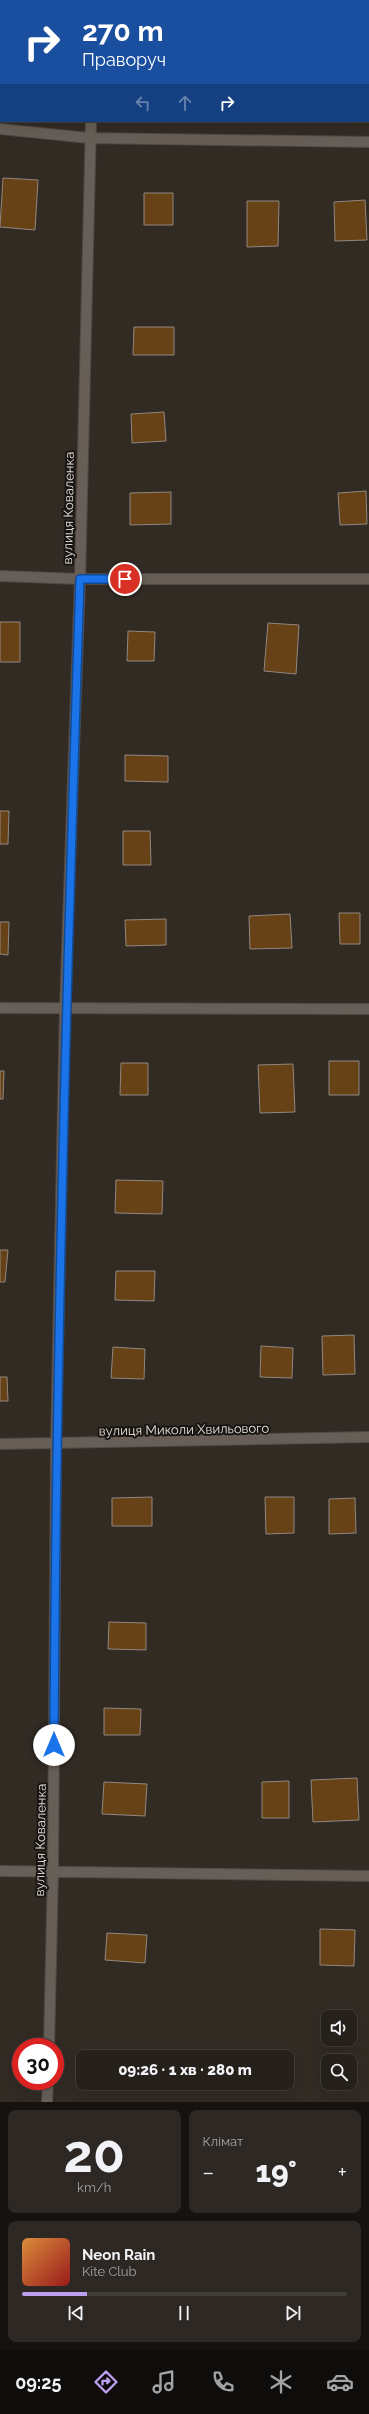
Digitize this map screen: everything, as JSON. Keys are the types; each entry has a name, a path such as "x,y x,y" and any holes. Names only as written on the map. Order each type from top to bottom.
{"street":[{"name":"вулиця Коваленка","path":"49,2038 53,1871 56,1445 65,1009 80,579 89,138 91,122"},
{"path":"0,129 89,138 369,142"},
{"path":"0,576 80,579 369,579"},
{"path":"0,1008 369,1009"},
{"name":"вулиця Миколи Хвильового","path":"0,1444 56,1445 369,1438"},
{"path":"0,1872 53,1871 369,1876"},
{"path":"47,2102 48,2090"}],"building":[{"path":"3,178 38,180 35,230 0,227"},
{"path":"144,193 173,193 173,225 144,225"},
{"path":"365,200 367,240 335,241 334,202"},
{"path":"247,201 279,201 278,246 247,247"},
{"path":"134,327 174,327 174,355 133,355"},
{"path":"164,412 166,441 132,443 131,414"},
{"path":"366,491 367,524 340,525 338,493"},
{"path":"171,492 171,524 130,525 130,493"},
{"path":"0,622 20,622 20,662 0,662"},
{"path":"268,623 299,625 296,674 264,671"},
{"path":"128,631 155,632 154,661 127,661"},
{"path":"125,755 168,756 168,782 125,781"},
{"path":"0,811 9,811 8,844 0,844"},
{"path":"123,831 150,831 151,865 123,865"},
{"path":"339,913 360,913 360,944 340,944"},
{"path":"290,914 292,948 250,949 249,916"},
{"path":"166,919 166,945 126,946 125,920"},
{"path":"0,922 9,922 8,955 0,954"},
{"path":"329,1061 359,1061 359,1095 329,1095"},
{"path":"121,1063 148,1063 148,1095 120,1095"},
{"path":"293,1064 295,1112 260,1113 258,1065"},
{"path":"0,1071 4,1071 3,1099 0,1099"},
{"path":"116,1180 163,1181 162,1214 115,1213"},
{"path":"0,1250 8,1250 5,1282 0,1282"},
{"path":"116,1271 155,1271 154,1301 115,1300"},
{"path":"354,1335 355,1374 323,1375 322,1336"},
{"path":"261,1346 293,1348 292,1378 260,1377"},
{"path":"113,1347 145,1349 144,1379 111,1378"},
{"path":"0,1377 7,1377 8,1401 0,1401"},
{"path":"152,1497 152,1526 112,1526 112,1498"},
{"path":"265,1497 294,1497 294,1533 266,1534"},
{"path":"355,1498 356,1533 329,1534 329,1499"},
{"path":"109,1622 146,1623 146,1650 108,1649"},
{"path":"104,1708 141,1709 140,1735 104,1735"},
{"path":"357,1778 359,1820 313,1822 311,1780"},
{"path":"289,1781 289,1818 262,1818 262,1782"},
{"path":"104,1782 147,1784 145,1816 102,1814"},
{"path":"320,1929 355,1930 354,1966 320,1965"},
{"path":"107,1933 147,1935 145,1963 105,1960"}],"route":[{"path":"54,1745 56,1445 65,1009 80,579 125,579"}]}
